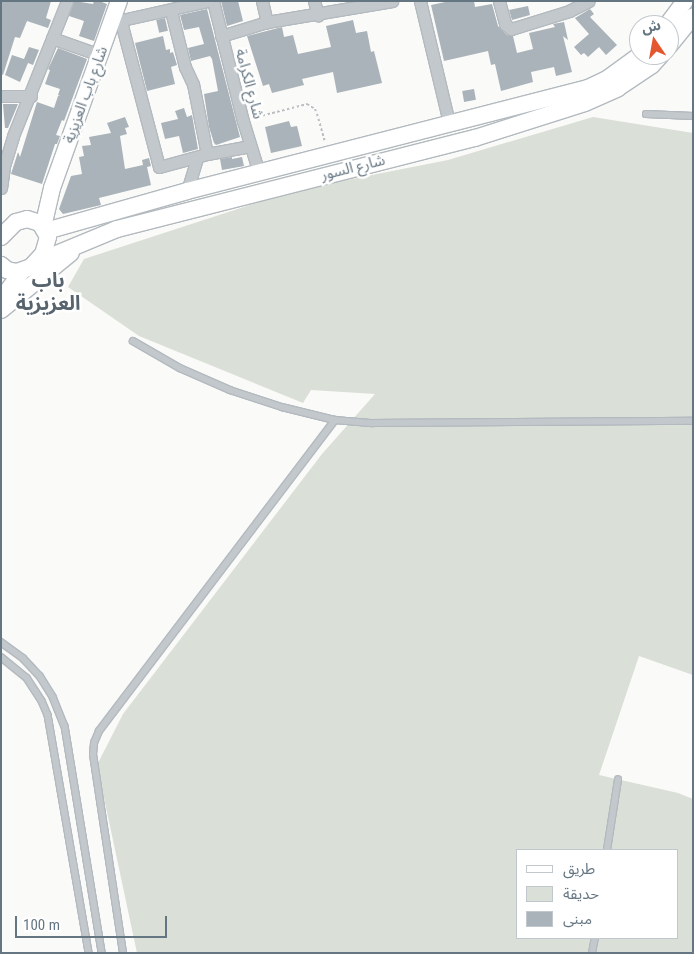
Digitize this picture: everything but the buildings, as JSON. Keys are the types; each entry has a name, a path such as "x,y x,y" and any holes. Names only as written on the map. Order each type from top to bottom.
{"main road":[{"name":"شارع باب العزيزية","path":"45,229 52,188 100,56 116,22 119,1"},
{"path":"674,15 685,1"},
{"path":"679,34 693,16"},
{"name":"شارع السور","path":"45,229 449,122 588,88 607,79 629,63"},
{"name":"شارع السور","path":"13,268 85,242 117,228 476,138 585,103 618,88 652,65"},
{"name":"شارع باب العزيزية","path":"27,219 52,188"},
{"path":"1,300 13,268 47,243 45,229 34,220 27,219 16,222 2,230"},
{"path":"1,310 85,242"}],"street":[{"path":"1,188 7,136 31,96 67,1"},
{"path":"207,1 171,11 116,22 159,167 250,146"},
{"name":"شارع الكرامة","path":"213,1 243,121 259,173"},
{"path":"262,1 267,22"},
{"path":"314,1 318,15"},
{"path":"221,36 267,22 318,15 392,1"},
{"path":"420,1 449,122"},
{"path":"499,1 505,24 511,29 569,11 588,1"},
{"path":"171,11 185,67 193,84 202,156 187,191"},
{"path":"52,38 100,56"},
{"path":"1,96 31,96"}],"lane":[{"path":"646,114 693,116"},
{"path":"133,341 180,368 230,390 282,407 335,420 373,423 693,421"},
{"path":"123,953 93,756 94,743 99,732 335,420"},
{"path":"1,642 32,667 53,697 60,711 68,742 102,953"},
{"path":"1,657 27,678 42,701 52,729 89,953"},
{"path":"42,701 53,697"},
{"path":"607,849 618,780"},
{"path":"592,953 594,939"}],"path":[{"path":"243,121 302,104 311,105 317,114 329,155"}],"green space":[{"path":"593,117 693,133 693,675 639,656 599,775 678,793 693,799 693,953 137,953 97,765 123,714 322,454 375,394 311,390 303,403 139,336 68,287 84,259 296,190 448,160"}],"district":[{"name":"باب العزيزية","path":"48,292"}]}
